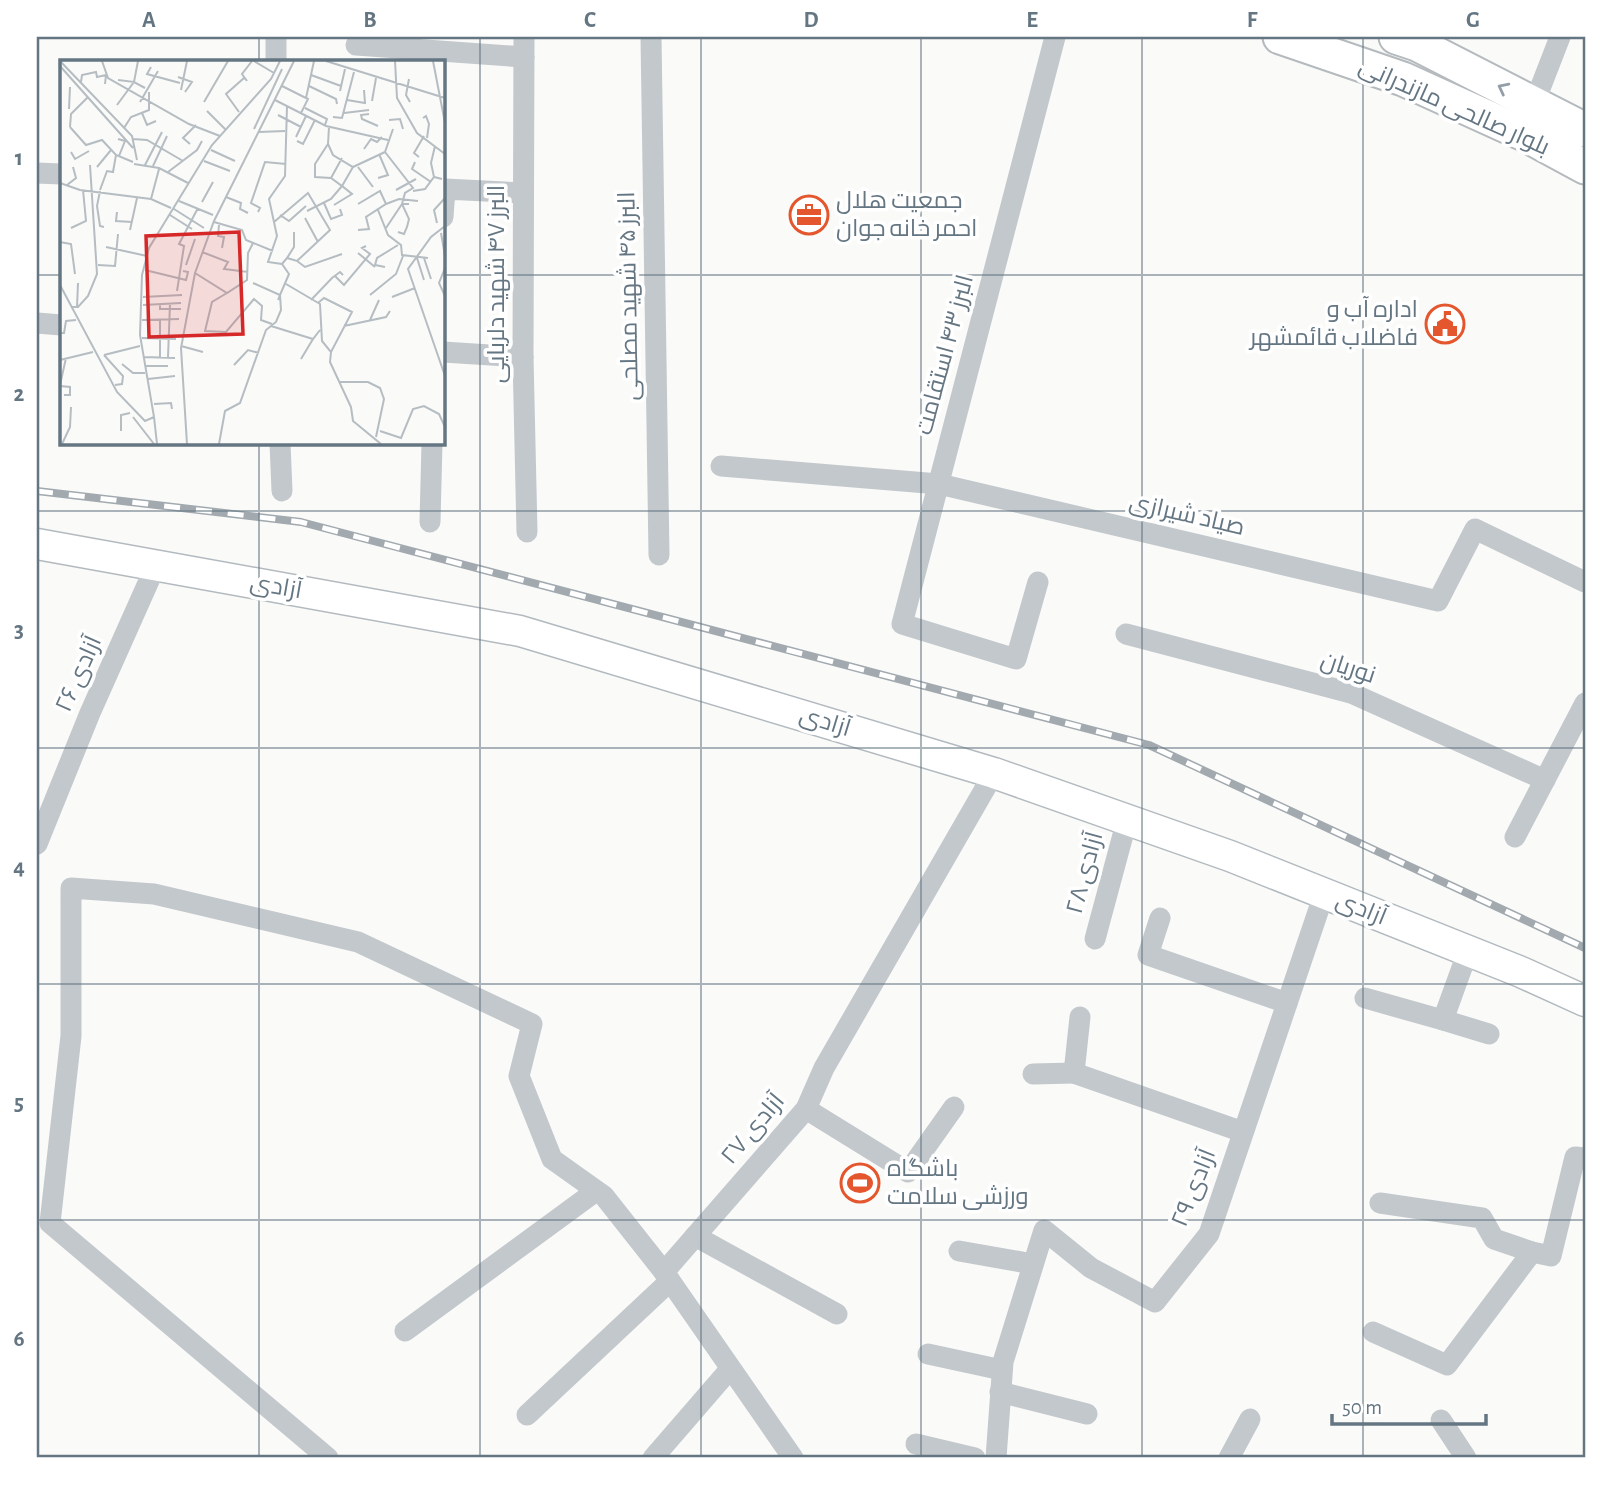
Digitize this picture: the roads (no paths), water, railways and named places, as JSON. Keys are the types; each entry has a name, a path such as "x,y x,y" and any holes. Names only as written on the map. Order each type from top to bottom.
{"main road":[{"name":"بلوار صالحی مازندرانی","path":"1280,37 1403,79 1524,134 1585,167"},
{"name":"بلوار صالحی مازندرانی","path":"1405,38 1585,130"},
{"name":"آزادی","path":"37,544 520,631 995,773 1230,856 1585,1001"}],"street":[{"path":"276,37 276,60"},
{"name":"البرز ۴۵ شهید مصلحی","path":"651,37 659,555"},
{"name":"البرز ۴۳ استقامت","path":"1038,582 1016,659 902,624 1055,37"},
{"path":"1534,104 1560,37"},
{"path":"356,45 524,47"},
{"name":"البرز ۴۷ شهید دلربایی","path":"524,47 523,357 527,532"},
{"path":"37,173 60,174"},
{"path":"444,189 523,193"},
{"path":"37,323 60,325"},
{"path":"444,352 523,357"},
{"path":"280,444 282,491"},
{"path":"430,522 432,444"},
{"name":"صیاد شیرازی","path":"721,467 939,484 1438,601 1475,528 1585,582"},
{"name":"آزادی ۲۶","path":"37,844 90,713 156,565"},
{"name":"نوریان","path":"1126,634 1351,694 1545,780"},
{"path":"1515,837 1585,702"},
{"name":"آزادی ۲۷","path":"527,1415 667,1276 695,1236 806,1109 824,1068 995,773"},
{"name":"آزادی ۲۸","path":"1095,939 1127,820"},
{"path":"328,1458 50,1223 71,1036 71,888 154,894 358,942 532,1024 519,1076 552,1159 604,1196 667,1276 730,1369 783,1455"},
{"name":"آزادی ۲۹","path":"996,1458 1002,1370 1044,1230 1091,1268 1155,1302 1209,1234 1324,894"},
{"path":"1160,918 1148,955 1287,1003"},
{"path":"1443,1020 1468,951"},
{"path":"1365,998 1489,1034"},
{"path":"1074,1073 1080,1017"},
{"path":"1033,1074 1074,1073 1244,1132"},
{"path":"806,1109 908,1172 954,1107"},
{"path":"1380,1203 1482,1218 1494,1239 1551,1256 1575,1157 1585,1158"},
{"path":"405,1331 596,1191"},
{"path":"695,1236 837,1314"},
{"path":"959,1251 1033,1265"},
{"path":"1373,1332 1447,1364 1532,1252"},
{"path":"928,1354 1002,1370"},
{"path":"653,1458 730,1369"},
{"path":"1000,1392 1087,1414"},
{"path":"1229,1458 1250,1419"},
{"path":"1441,1420 1466,1458"},
{"path":"916,1444 975,1458"}],"railway":[{"path":"37,491 301,522 1149,745 1585,948"}],"place":[{"name":"جمعیت هلال احمر خانه جوان","path":"809,215"},
{"name":"اداره آب و فاضلاب قائمشهر","path":"1445,324"},
{"name":"باشگاه ورزشی سلامت","path":"860,1183"}]}
